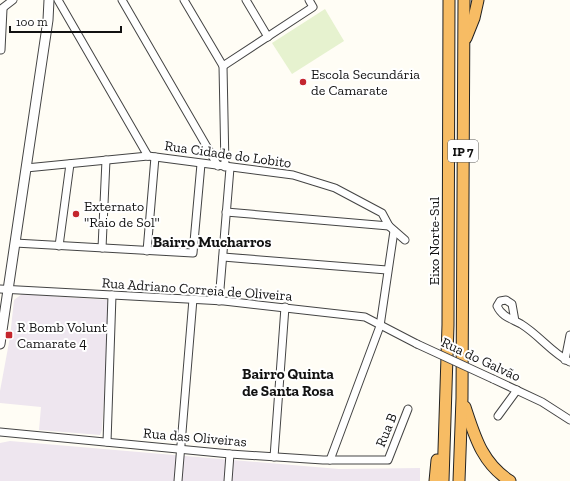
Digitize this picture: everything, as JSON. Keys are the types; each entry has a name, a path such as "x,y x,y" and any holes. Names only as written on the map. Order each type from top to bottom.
{"highway":[{"name":"Eixo Norte-Sul","path":"443,481 448,325 449,0"},
{"name":"Eixo Norte-Sul","path":"459,481 462,398 464,0"},
{"path":"464,44 474,18 478,0"},
{"path":"462,398 484,457 500,475 510,481"},
{"path":"435,481 437,459 444,432"}],"street":[{"path":"1,50 1,10 13,0"},
{"path":"0,344 4,290 15,243 48,20 49,0"},
{"path":"58,0 151,157 147,251"},
{"path":"122,0 224,167"},
{"path":"184,0 223,66 226,212 219,301"},
{"path":"246,0 268,37"},
{"path":"223,66 313,7 309,0"},
{"name":"Rua Cidade do Lobito","path":"26,168 151,157 293,175 335,188 382,214 392,228 405,240"},
{"path":"102,248 106,160"},
{"path":"59,246 70,164"},
{"path":"15,243 193,253 201,164"},
{"path":"226,212 392,228 380,326 330,460"},
{"path":"222,257 388,270"},
{"name":"Rua Adriano Correia de Oliveira","path":"4,290 219,301 365,317 380,326"},
{"path":"106,442 112,295"},
{"path":"178,481 193,300"},
{"path":"274,457 285,308"},
{"path":"515,321 540,338 561,358 568,361 570,335"},
{"name":"Rua do Galvão","path":"380,326 542,402 570,420"},
{"path":"498,416 517,390"},
{"name":"Rua B","path":"388,460 408,409"},
{"name":"Rua das Oliveiras","path":"0,432 230,454 330,460 388,460"},
{"path":"228,481 230,454"}],"shaded area":[{"path":"22,294 109,300 102,430 100,435 39,430 41,407 0,403 0,391 10,337 14,300"},
{"path":"10,441 339,469 420,468 420,481 0,481 0,443"}],"green space":[{"path":"325,9 344,41 292,74 272,43"}],"place":[{"name":"Escola Secundária de Camarate","path":"303,82"},
{"name":"Externato \"Raio de Sol\"","path":"76,214"},
{"name":"R Bomb Volunt Camarate 4","path":"9,335"}],"district":[{"name":"Bairro Mucharros","path":"212,242"},
{"name":"Bairro Quinta de Santa Rosa","path":"288,382"}]}
